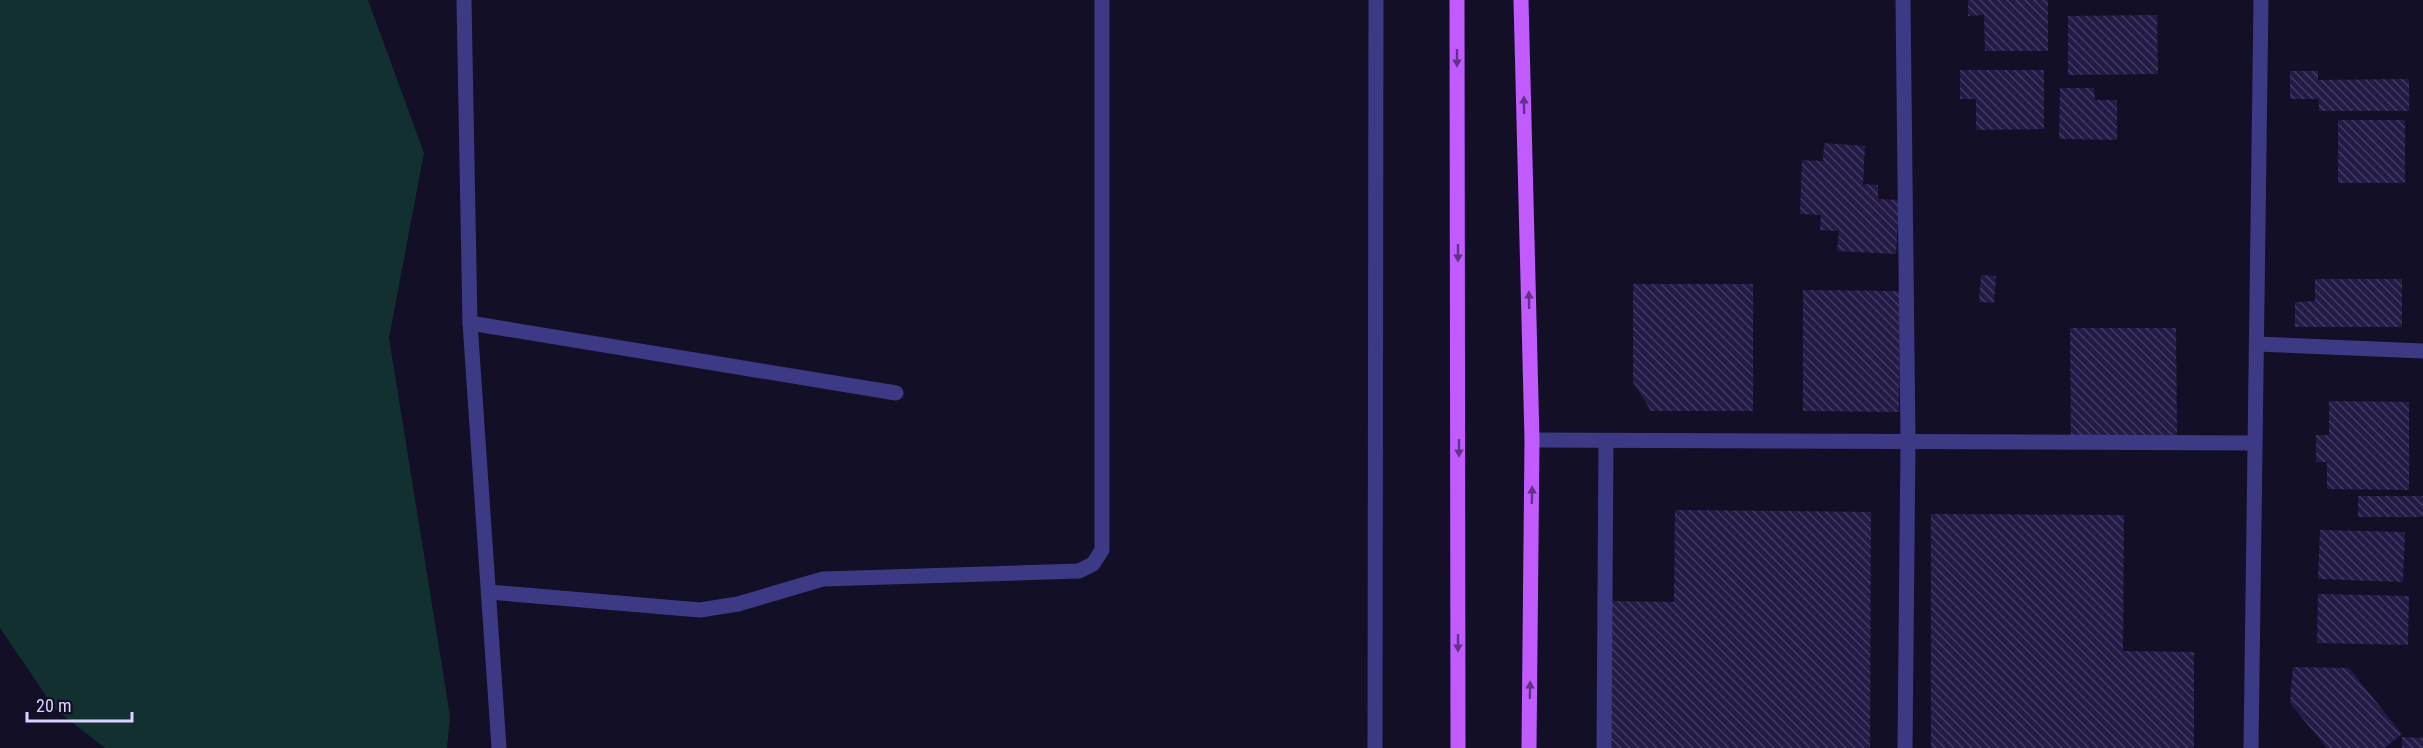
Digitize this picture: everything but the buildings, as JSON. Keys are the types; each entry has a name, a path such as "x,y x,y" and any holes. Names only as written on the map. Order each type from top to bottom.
{"main road":[{"path":"1457,0 1458,748"},
{"path":"1521,0 1532,440 1529,748"}],"street":[{"path":"464,0 470,323 499,748"},
{"path":"489,592 700,610 738,604 823,579 1079,571 1094,564 1102,550 1102,0"},
{"path":"1375,748 1376,0"},
{"path":"1904,0 1908,442 1905,748"},
{"path":"2251,748 2261,0"},
{"path":"470,323 896,393"},
{"path":"2257,344 2423,351"},
{"path":"1532,440 2254,442"},
{"path":"1604,748 1606,441"}],"green space":[{"path":"0,0 368,0 424,153 389,338 450,716 447,748 105,748 55,709 0,628"}]}
